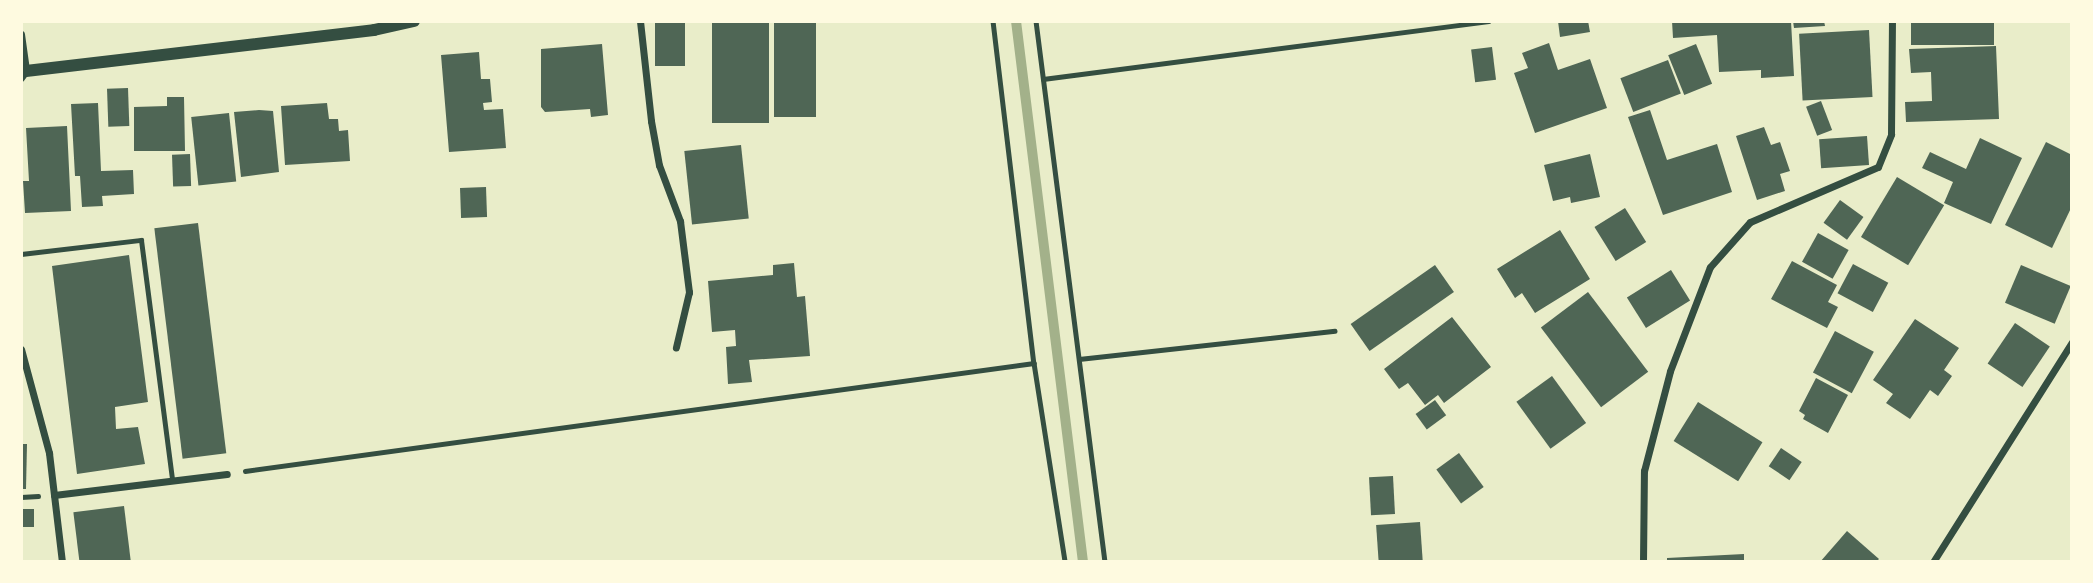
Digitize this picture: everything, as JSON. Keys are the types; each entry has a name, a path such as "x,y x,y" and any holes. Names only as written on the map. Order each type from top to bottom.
{"street":[{"path":"21,34 24,75 374,30 414,21"},
{"path":"640,21 651,121 659,165 680,221 689,292 676,347"},
{"path":"1643,562 1644,471 1670,371 1710,267 1749,222 1878,167 1891,134 1892,21"},
{"path":"1933,562 2072,342"},
{"path":"21,349 49,453 62,562"},
{"path":"54,495 227,474"}],"lane":[{"path":"21,254 141,240 172,480"}],"path":[{"path":"993,21 1034,363 1065,562"},
{"path":"1035,21 1105,562"},
{"path":"1043,79 1488,21"},
{"path":"1079,359 1334,331"},
{"path":"227,474 1034,363"}],"building":[{"path":"655,21 685,21 685,66 655,66"},
{"path":"712,21 769,21 769,123 712,123"},
{"path":"774,21 816,21 816,117 774,117"},
{"path":"1558,21 1588,21 1590,32 1560,37"},
{"path":"1672,21 1791,21 1794,76 1761,78 1761,70 1719,72 1717,35 1673,38"},
{"path":"1793,21 1824,21 1825,26 1794,28"},
{"path":"1911,21 1994,21 1994,45 1911,45"},
{"path":"1869,30 1873,97 1803,101 1799,34"},
{"path":"1549,43 1558,70 1590,59 1607,108 1535,133 1514,73 1528,68 1522,53"},
{"path":"602,44 608,115 591,117 590,109 545,112 541,107 541,49"},
{"path":"1696,44 1712,84 1684,95 1668,55"},
{"path":"1996,46 1999,119 1906,122 1905,102 1932,101 1931,72 1911,73 1909,49"},
{"path":"1492,47 1496,80 1475,82 1471,50"},
{"path":"479,52 481,79 490,79 492,102 483,103 484,110 503,109 506,148 449,152 441,55"},
{"path":"1668,60 1681,94 1633,112 1620,78"},
{"path":"128,88 129,126 108,127 107,89"},
{"path":"167,97 184,97 185,151 134,151 134,107 167,106"},
{"path":"1821,101 1832,130 1817,136 1806,107"},
{"path":"98,103 101,171 133,170 134,194 102,196 103,206 82,207 80,176 75,176 71,104"},
{"path":"327,103 329,119 338,119 339,131 348,130 350,161 285,165 281,106"},
{"path":"1650,110 1667,160 1717,144 1732,192 1663,215 1628,117"},
{"path":"273,111 279,172 241,177 234,112"},
{"path":"229,113 236,182 198,186 191,117"},
{"path":"67,126 71,211 25,213 23,181 29,181 26,128"},
{"path":"1764,127 1771,145 1780,142 1790,171 1780,174 1785,191 1757,200 1736,136"},
{"path":"1867,136 1869,165 1821,168 1819,139"},
{"path":"1980,138 2022,158 1991,224 1944,203 1953,182 1922,168 1930,152 1966,169"},
{"path":"2046,142 2072,155 2072,206 2052,248 2005,225"},
{"path":"741,145 749,219 692,225 684,151"},
{"path":"190,154 191,186 173,187 172,155"},
{"path":"1590,154 1600,197 1571,203 1570,197 1553,201 1544,165"},
{"path":"1897,177 1944,205 1908,265 1861,237"},
{"path":"486,187 487,217 461,218 460,188"},
{"path":"1840,200 1863,217 1847,240 1824,223"},
{"path":"1625,208 1646,242 1616,261 1594,227"},
{"path":"198,223 226,453 183,459 154,228"},
{"path":"1560,230 1590,279 1535,313 1522,293 1515,298 1497,269"},
{"path":"1818,233 1849,250 1833,279 1802,262"},
{"path":"129,255 148,402 115,407 116,429 138,427 145,464 77,474 52,266"},
{"path":"1792,261 1837,285 1828,302 1838,307 1827,328 1771,299"},
{"path":"794,263 797,297 805,296 810,356 749,360 752,382 728,384 726,347 736,346 735,330 712,332 708,281 773,275 773,265"},
{"path":"1853,264 1888,283 1873,312 1838,293"},
{"path":"1435,265 1454,292 1370,351 1351,324"},
{"path":"2021,265 2071,286 2055,324 2005,303"},
{"path":"1671,270 1690,301 1646,328 1627,298"},
{"path":"1588,292 1648,372 1601,407 1541,328"},
{"path":"1452,317 1491,367 1444,403 1438,395 1425,405 1408,383 1399,389 1384,369"},
{"path":"1915,319 1959,348 1944,370 1952,376 1938,396 1930,390 1910,419 1886,403 1893,394 1873,380"},
{"path":"2015,323 2050,346 2022,387 1988,364"},
{"path":"1835,331 1874,352 1852,393 1813,372"},
{"path":"1552,376 1586,423 1550,449 1516,402"},
{"path":"1816,378 1848,395 1828,433 1803,419 1805,415 1799,411"},
{"path":"1435,400 1446,415 1427,429 1416,414"},
{"path":"1698,402 1762,442 1738,481 1674,441"},
{"path":"21,444 27,444 26,489 21,489"},
{"path":"1781,448 1802,462 1789,480 1769,466"},
{"path":"1459,453 1484,487 1461,503 1436,469"},
{"path":"1393,476 1395,514 1371,515 1369,477"},
{"path":"124,506 131,562 79,562 73,512"},
{"path":"21,509 34,509 34,527 21,527"},
{"path":"1420,522 1423,562 1379,562 1376,525"},
{"path":"1847,531 1879,559 1876,562 1820,562"},
{"path":"1744,554 1744,562 1667,562 1667,558"}],"waterway":[{"path":"1016,21 1083,562"}]}
